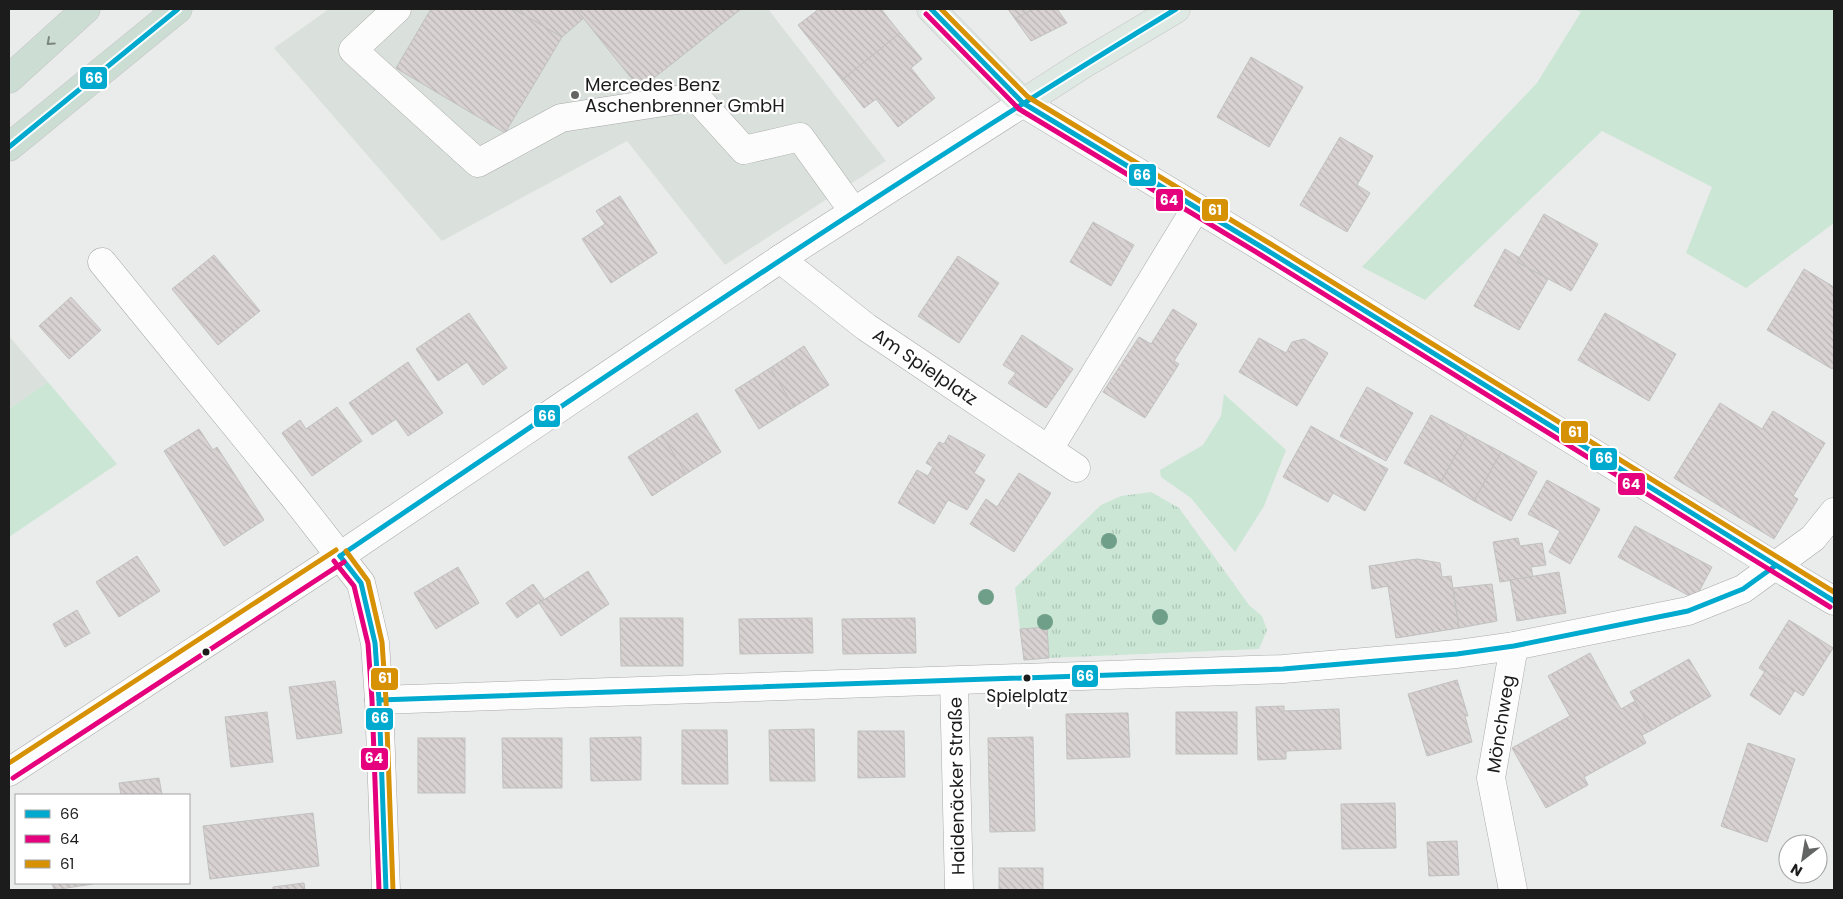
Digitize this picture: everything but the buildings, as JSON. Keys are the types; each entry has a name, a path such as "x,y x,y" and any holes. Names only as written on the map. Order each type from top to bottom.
{"highway":[{"path":"9,79 86,9"},
{"path":"9,147 178,9"}],"main road":[{"path":"931,9 1023,103 1176,9"}],"street":[{"path":"397,9 353,50 478,163 561,118 696,97 744,150 800,137 854,212"},
{"path":"9,772 340,556 780,259 1023,103 1274,254 1834,601"},
{"path":"1049,449 1196,208"},
{"name":"Am Spielplatz","path":"780,259 866,327 1076,468"},
{"path":"102,262 361,583 376,643 386,890"},
{"path":"379,700 1283,669 1457,654 1514,646 1688,611 1743,589 1812,538 1834,512"},
{"name":"Mönchweg","path":"1513,890 1491,778 1514,646"},
{"name":"Haidenäcker Straße","path":"954,681 959,890"}],"shaded area":[{"name":"Mercedes Benz Aschenbrenner GmbH","path":"329,9 768,9 886,161 725,265 627,141 442,241 274,48"},
{"path":"9,336 48,382 9,409"}],"green space":[{"path":"1574,9 1834,9 1834,223 1746,288 1686,253 1712,187 1602,131 1425,300 1362,267 1537,83 1581,12"},
{"path":"48,382 117,464 9,537 9,409"},
{"path":"1224,394 1286,450 1264,506 1235,552 1191,498 1161,477 1160,470 1203,445 1221,416"},
{"path":"1151,492 1179,508 1249,605 1262,616 1267,630 1259,649 1049,658 1047,627 1020,629 1015,588 1101,505 1121,496"}],"transit line":[{"name":"66","path":"9,147 178,9"},
{"name":"66","path":"931,9 1023,103 1265,249 1834,601"},
{"name":"61","path":"941,9 1028,97 1269,243 1834,592"},
{"name":"66","path":"340,556 755,277 964,141 1176,9"},
{"name":"64","path":"926,14 1019,109 1261,255 1830,607"},
{"name":"61","path":"9,763 336,550"},
{"name":"61","path":"346,551 368,581 382,642 393,890"},
{"name":"66","path":"340,556 361,583 375,643 386,890"},
{"name":"64","path":"334,561 354,586 368,644 379,890"},
{"name":"64","path":"13,778 344,562"},
{"name":"66","path":"379,700 1283,669 1457,654 1514,646 1688,611 1743,589 1775,566"}],"place":[{"name":"Mercedes Benz Aschenbrenner GmbH","path":"575,95"},
{"name":"Spielplatz","path":"1027,678"}]}
